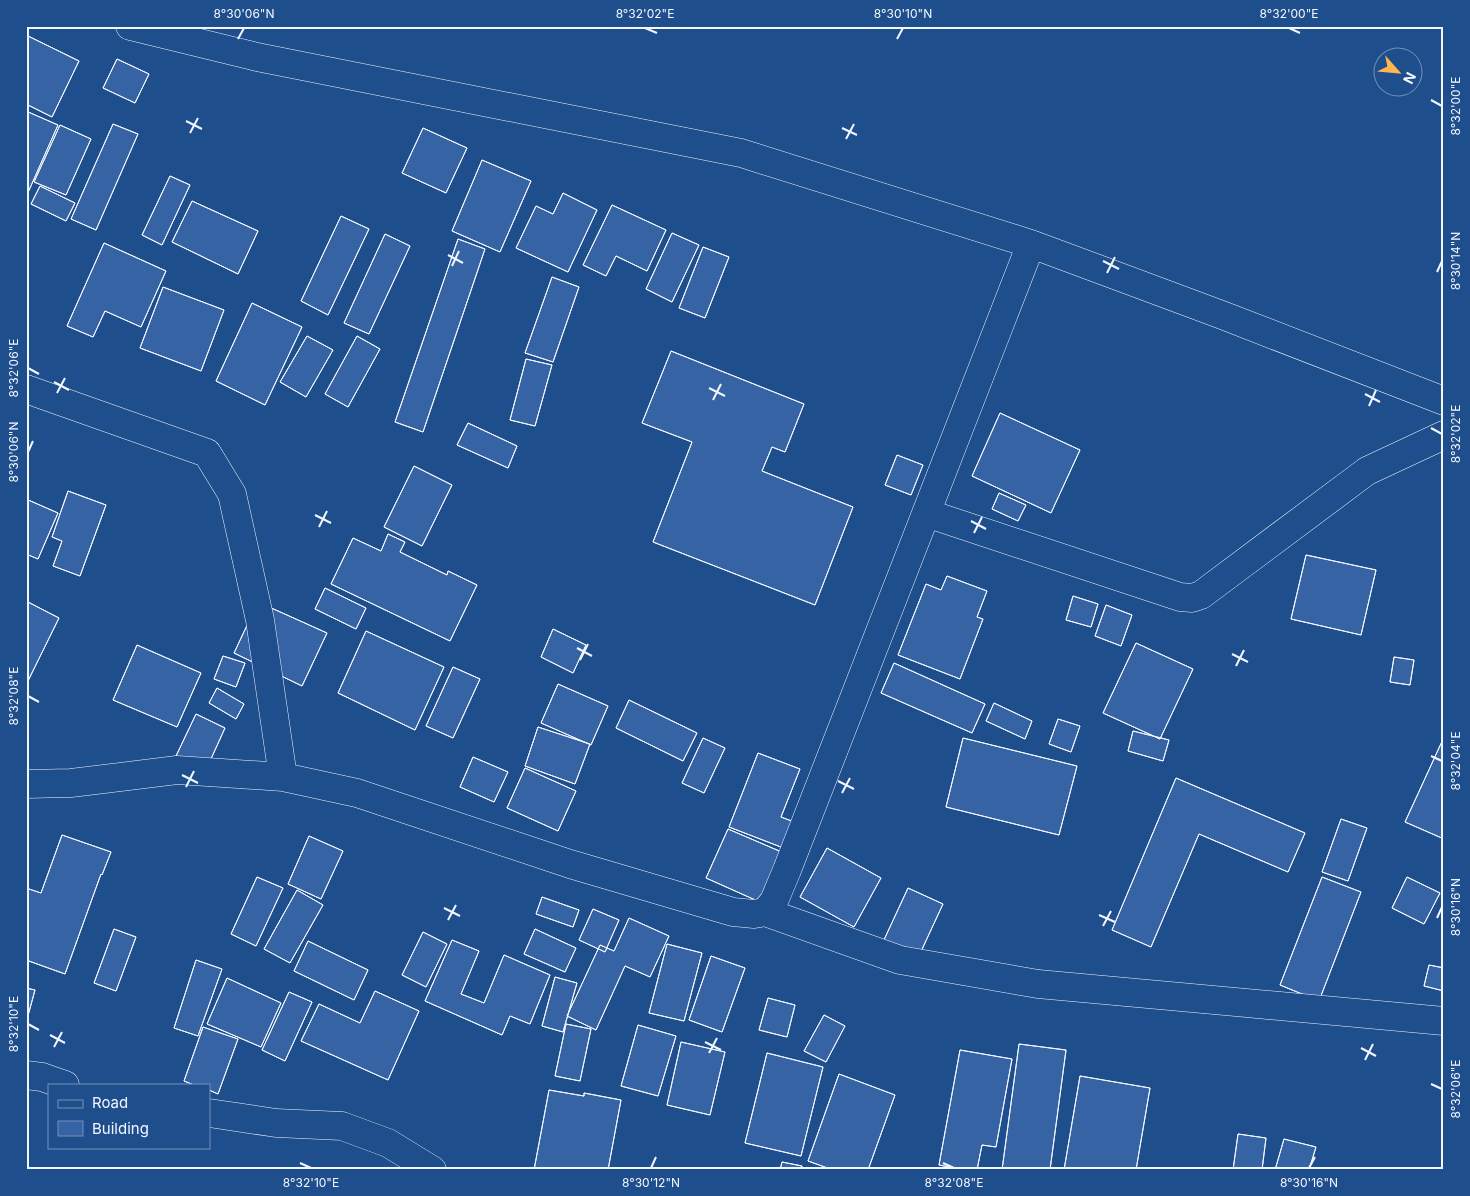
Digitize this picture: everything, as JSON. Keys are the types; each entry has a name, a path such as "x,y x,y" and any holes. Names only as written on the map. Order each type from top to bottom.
{"street":[{"path":"130,26 256,57 740,153 1031,244 1231,318 1444,401"},
{"path":"765,912 774,901 787,870 1031,244"},
{"path":"26,389 207,453 232,494 260,620 283,777"},
{"path":"926,513 1180,598 1192,598 1200,595 1367,471 1444,435"},
{"path":"26,784 71,783 177,770 283,777 357,793 570,864 733,912 754,914 765,912 900,960 1038,984 1444,1021"},
{"path":"26,1075 42,1077 62,1084"},
{"path":"210,1114 276,1123 342,1126 388,1143 432,1170"}],"building":[{"path":"26,35 79,61 52,117 26,104"},
{"path":"26,35 79,61 52,117 26,104"},
{"path":"117,59 149,74 135,103 103,88"},
{"path":"117,59 149,74 135,103 103,88"},
{"path":"26,111 58,125 26,197"},
{"path":"26,111 58,125 26,197"},
{"path":"113,124 138,134 96,230 71,219"},
{"path":"113,124 138,134 96,230 71,219"},
{"path":"60,125 91,139 66,195 34,182"},
{"path":"60,125 91,139 66,195 34,182"},
{"path":"423,128 467,148 446,193 402,173"},
{"path":"423,128 467,148 446,193 402,173"},
{"path":"482,160 531,181 500,252 452,231"},
{"path":"482,160 531,181 500,252 452,231"},
{"path":"170,176 190,185 162,245 142,235"},
{"path":"170,176 190,185 162,245 142,235"},
{"path":"40,186 75,203 66,221 31,204"},
{"path":"40,186 75,203 66,221 31,204"},
{"path":"563,193 597,210 568,272 516,248 536,206 553,214"},
{"path":"563,193 597,210 568,272 516,248 536,206 553,214"},
{"path":"192,201 258,231 238,274 172,242"},
{"path":"192,201 258,231 238,274 172,242"},
{"path":"612,205 666,230 647,271 616,256 606,276 583,265"},
{"path":"612,205 666,230 647,271 616,256 606,276 583,265"},
{"path":"341,216 369,229 328,315 301,301"},
{"path":"341,216 369,229 328,315 301,301"},
{"path":"672,233 699,245 672,302 646,289"},
{"path":"672,233 699,245 672,302 646,289"},
{"path":"385,234 410,246 369,334 344,323"},
{"path":"385,234 410,246 369,334 344,323"},
{"path":"458,239 485,249 423,432 395,422"},
{"path":"458,239 485,249 423,432 395,422"},
{"path":"104,243 166,271 141,327 105,311 93,337 67,326"},
{"path":"104,243 166,271 141,327 105,311 93,337 67,326"},
{"path":"703,247 729,257 705,318 679,308"},
{"path":"703,247 729,257 705,318 679,308"},
{"path":"552,277 579,287 553,362 525,353"},
{"path":"552,277 579,287 553,362 525,353"},
{"path":"163,287 224,310 201,371 140,348"},
{"path":"163,287 224,310 201,371 140,348"},
{"path":"252,303 302,327 265,405 216,381"},
{"path":"252,303 302,327 265,405 216,381"},
{"path":"307,336 333,350 306,397 280,382"},
{"path":"307,336 333,350 306,397 280,382"},
{"path":"357,336 380,349 348,407 325,394"},
{"path":"357,336 380,349 348,407 325,394"},
{"path":"671,351 804,404 785,452 772,447 762,471 853,507 815,605 653,542 692,442 642,423"},
{"path":"671,351 804,404 785,452 772,447 762,471 853,507 815,605 653,542 692,442 642,423"},
{"path":"526,359 552,365 535,426 510,420"},
{"path":"526,359 552,365 535,426 510,420"},
{"path":"1000,413 1080,450 1051,513 972,476"},
{"path":"1000,413 1080,450 1051,513 972,476"},
{"path":"468,423 517,446 508,468 457,445"},
{"path":"468,423 517,446 508,468 457,445"},
{"path":"897,455 923,465 911,495 885,485"},
{"path":"897,455 923,465 911,495 885,485"},
{"path":"414,466 452,485 422,546 384,527"},
{"path":"414,466 452,485 422,546 384,527"},
{"path":"68,491 106,505 80,576 53,566 62,541 52,537"},
{"path":"68,491 106,505 80,576 53,566 62,541 52,537"},
{"path":"999,493 1026,505 1018,521 992,509"},
{"path":"999,493 1026,505 1018,521 992,509"},
{"path":"26,499 58,513 38,559 26,554"},
{"path":"26,499 58,513 38,559 26,554"},
{"path":"388,534 405,542 400,552 447,575 448,571 477,585 450,641 331,584 353,538 381,551"},
{"path":"388,534 405,542 400,552 447,575 448,571 477,585 450,641 331,584 353,538 381,551"},
{"path":"1306,555 1376,570 1361,635 1291,619"},
{"path":"1306,555 1376,570 1361,635 1291,619"},
{"path":"947,576 987,591 977,617 983,619 960,679 898,655 926,584 941,590"},
{"path":"947,576 987,591 977,617 983,619 960,679 898,655 926,584 941,590"},
{"path":"325,588 366,608 356,629 315,609"},
{"path":"325,588 366,608 356,629 315,609"},
{"path":"1073,596 1098,604 1091,627 1066,620"},
{"path":"1073,596 1098,604 1091,627 1066,620"},
{"path":"26,601 59,618 26,685"},
{"path":"26,601 59,618 26,685"},
{"path":"258,602 327,633 302,686 234,653"},
{"path":"258,602 327,633 302,686 234,653"},
{"path":"1106,605 1132,615 1121,646 1095,636"},
{"path":"1106,605 1132,615 1121,646 1095,636"},
{"path":"553,629 586,645 573,673 541,657"},
{"path":"553,629 586,645 573,673 541,657"},
{"path":"366,631 444,667 415,730 338,693"},
{"path":"366,631 444,667 415,730 338,693"},
{"path":"1136,643 1193,669 1160,739 1103,713"},
{"path":"1136,643 1193,669 1160,739 1103,713"},
{"path":"137,645 201,673 177,727 113,700"},
{"path":"137,645 201,673 177,727 113,700"},
{"path":"223,656 245,663 236,687 214,679"},
{"path":"223,656 245,663 236,687 214,679"},
{"path":"1394,657 1414,660 1410,685 1390,682"},
{"path":"1394,657 1414,660 1410,685 1390,682"},
{"path":"894,663 985,704 972,733 881,693"},
{"path":"894,663 985,704 972,733 881,693"},
{"path":"453,667 480,679 453,738 426,726"},
{"path":"453,667 480,679 453,738 426,726"},
{"path":"558,684 608,706 591,745 541,723"},
{"path":"558,684 608,706 591,745 541,723"},
{"path":"217,688 244,704 236,719 209,703"},
{"path":"217,688 244,704 236,719 209,703"},
{"path":"629,700 697,733 683,761 616,728"},
{"path":"629,700 697,733 683,761 616,728"},
{"path":"994,703 1032,721 1025,739 986,721"},
{"path":"994,703 1032,721 1025,739 986,721"},
{"path":"196,714 225,728 206,770 176,756"},
{"path":"196,714 225,728 206,770 176,756"},
{"path":"1058,719 1080,726 1071,752 1049,744"},
{"path":"1058,719 1080,726 1071,752 1049,744"},
{"path":"538,727 590,744 575,784 525,766"},
{"path":"538,727 590,744 575,784 525,766"},
{"path":"1133,731 1169,740 1163,761 1128,751"},
{"path":"1133,731 1169,740 1163,761 1128,751"},
{"path":"1444,737 1444,839 1405,822"},
{"path":"1444,737 1444,839 1405,822"},
{"path":"703,738 725,748 704,793 682,783"},
{"path":"703,738 725,748 704,793 682,783"},
{"path":"963,738 1077,766 1059,835 946,807"},
{"path":"963,738 1077,766 1059,835 946,807"},
{"path":"758,753 800,769 781,817 797,823 786,849 729,827"},
{"path":"758,753 800,769 781,817 797,823 786,849 729,827"},
{"path":"473,757 508,772 494,802 460,787"},
{"path":"473,757 508,772 494,802 460,787"},
{"path":"525,768 576,791 558,831 507,808"},
{"path":"525,768 576,791 558,831 507,808"},
{"path":"1176,778 1305,833 1288,872 1199,834 1151,947 1112,930"},
{"path":"1176,778 1305,833 1288,872 1199,834 1151,947 1112,930"},
{"path":"1341,819 1367,828 1348,881 1322,872"},
{"path":"1341,819 1367,828 1348,881 1322,872"},
{"path":"728,829 784,853 762,903 706,878"},
{"path":"728,829 784,853 762,903 706,878"},
{"path":"62,835 111,852 101,874 65,974 26,960 26,888 41,893"},
{"path":"62,835 111,852 101,874 65,974 26,960 26,888 41,893"},
{"path":"309,836 343,851 321,899 288,884"},
{"path":"309,836 343,851 321,899 288,884"},
{"path":"827,848 881,878 854,927 800,897"},
{"path":"827,848 881,878 854,927 800,897"},
{"path":"257,877 283,888 256,946 231,934"},
{"path":"257,877 283,888 256,946 231,934"},
{"path":"1322,877 1361,892 1319,1001 1280,985"},
{"path":"1322,877 1361,892 1319,1001 1280,985"},
{"path":"1407,877 1440,893 1424,924 1392,908"},
{"path":"1407,877 1440,893 1424,924 1392,908"},
{"path":"908,888 943,904 918,958 883,942"},
{"path":"908,888 943,904 918,958 883,942"},
{"path":"297,890 323,905 290,963 264,949"},
{"path":"297,890 323,905 290,963 264,949"},
{"path":"542,897 579,910 573,927 536,914"},
{"path":"542,897 579,910 573,927 536,914"},
{"path":"593,909 619,920 605,952 579,940"},
{"path":"593,909 619,920 605,952 579,940"},
{"path":"629,918 669,936 650,977 625,966 596,1030 567,1016 600,945 614,951"},
{"path":"629,918 669,936 650,977 625,966 596,1030 567,1016 600,945 614,951"},
{"path":"114,929 136,937 116,991 94,983"},
{"path":"114,929 136,937 116,991 94,983"},
{"path":"535,929 576,948 565,972 524,954"},
{"path":"535,929 576,948 565,972 524,954"},
{"path":"423,932 447,944 426,987 402,975"},
{"path":"423,932 447,944 426,987 402,975"},
{"path":"452,940 479,951 461,994 484,1003 504,955 550,975 530,1024 510,1016 502,1035 425,1001"},
{"path":"452,940 479,951 461,994 484,1003 504,955 550,975 530,1024 510,1016 502,1035 425,1001"},
{"path":"308,941 368,970 354,1000 294,971"},
{"path":"308,941 368,970 354,1000 294,971"},
{"path":"667,944 702,953 684,1021 649,1013"},
{"path":"667,944 702,953 684,1021 649,1013"},
{"path":"711,956 745,968 722,1032 689,1020"},
{"path":"711,956 745,968 722,1032 689,1020"},
{"path":"196,960 222,969 198,1036 174,1028"},
{"path":"196,960 222,969 198,1036 174,1028"},
{"path":"1429,965 1444,968 1444,991 1424,986"},
{"path":"1429,965 1444,968 1444,991 1424,986"},
{"path":"555,977 577,983 563,1032 542,1026"},
{"path":"555,977 577,983 563,1032 542,1026"},
{"path":"227,978 281,1003 261,1047 207,1024"},
{"path":"227,978 281,1003 261,1047 207,1024"},
{"path":"26,988 35,990 26,1023"},
{"path":"26,988 35,990 26,1023"},
{"path":"375,991 419,1011 388,1080 301,1041 319,1004 360,1023"},
{"path":"375,991 419,1011 388,1080 301,1041 319,1004 360,1023"},
{"path":"289,992 312,1002 285,1061 262,1050"},
{"path":"289,992 312,1002 285,1061 262,1050"},
{"path":"768,998 795,1005 787,1037 759,1030"},
{"path":"768,998 795,1005 787,1037 759,1030"},
{"path":"824,1015 845,1026 826,1062 804,1051"},
{"path":"824,1015 845,1026 826,1062 804,1051"},
{"path":"566,1024 591,1029 580,1081 555,1076"},
{"path":"566,1024 591,1029 580,1081 555,1076"},
{"path":"638,1025 676,1036 658,1096 621,1086"},
{"path":"638,1025 676,1036 658,1096 621,1086"},
{"path":"203,1027 238,1039 218,1094 210,1090 210,1084 192,1084 184,1081"},
{"path":"203,1027 238,1039 218,1094 210,1090 210,1084 192,1084 184,1081"},
{"path":"681,1042 725,1052 710,1115 667,1105"},
{"path":"681,1042 725,1052 710,1115 667,1105"},
{"path":"1019,1044 1066,1050 1050,1170 1002,1170"},
{"path":"1019,1044 1066,1050 1050,1170 1002,1170"},
{"path":"960,1050 1012,1059 996,1147 982,1145 977,1170 965,1170 939,1165"},
{"path":"960,1050 1012,1059 996,1147 982,1145 977,1170 965,1170 939,1165"},
{"path":"767,1053 823,1067 801,1156 745,1143"},
{"path":"767,1053 823,1067 801,1156 745,1143"},
{"path":"839,1074 895,1095 868,1170 833,1170 808,1161"},
{"path":"839,1074 895,1095 868,1170 833,1170 808,1161"},
{"path":"1080,1076 1150,1088 1136,1170 1064,1170"},
{"path":"1080,1076 1150,1088 1136,1170 1064,1170"},
{"path":"549,1090 584,1096 584,1093 621,1100 608,1170 534,1170"},
{"path":"549,1090 584,1096 584,1093 621,1100 608,1170 534,1170"},
{"path":"1238,1134 1266,1138 1262,1170 1233,1170"},
{"path":"1238,1134 1266,1138 1262,1170 1233,1170"},
{"path":"1284,1139 1316,1147 1309,1170 1275,1170"},
{"path":"1284,1139 1316,1147 1309,1170 1275,1170"},
{"path":"782,1162 802,1166 801,1170 780,1170"},
{"path":"782,1162 802,1166 801,1170 780,1170"}]}
